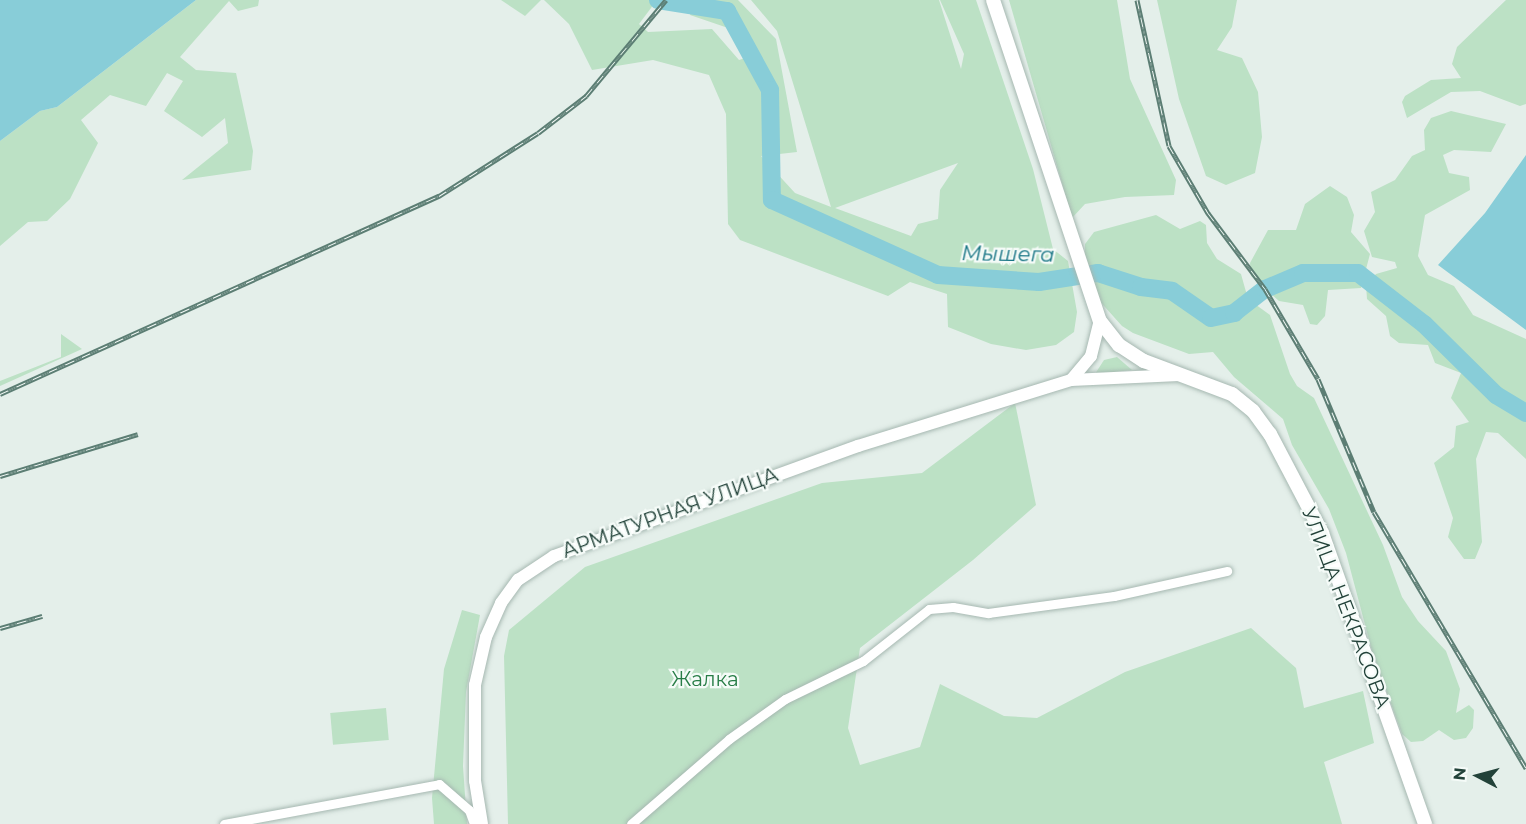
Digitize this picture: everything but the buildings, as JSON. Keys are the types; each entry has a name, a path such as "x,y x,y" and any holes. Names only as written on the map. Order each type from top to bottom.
{"main road":[{"name":"УЛИЦА НЕКРАСОВА","path":"993,0 1100,321 1131,353 1180,375 1232,394 1253,411 1270,434 1322,533 1425,824"}],"street":[{"path":"1071,380 1091,356 1100,321"},
{"name":"УЛИЦА НЕКРАСОВА","path":"1071,380 1180,375"},
{"name":"АРМАТУРНАЯ УЛИЦА","path":"482,824 475,781 475,685 486,637 501,603 518,580 554,555 601,536 858,446 1071,380"},
{"path":"631,824 729,740 784,699 863,661 929,609 953,607 988,613 1114,596 1227,571"},
{"path":"224,824 439,784 469,810 474,824"}],"green space":[{"path":"196,0 259,0 258,6 238,11 229,1 180,57 196,70 236,73 253,151 251,170 182,180 228,143 225,118 202,137 164,111 183,81 167,73 146,106 110,95 81,120 98,143 70,199 47,221 28,222 0,246 0,141 40,111 57,107"},
{"path":"501,0 541,0 525,16"},
{"path":"544,0 657,0 639,24 648,32 712,29 739,60 751,56 731,29 690,15 696,0 738,0 776,39 797,152 761,156 795,193 831,207 777,31 751,0 939,0 961,69 964,54 940,0 976,0 1033,169 1053,249 1068,261 1077,312 1074,332 1056,345 1026,350 991,344 948,327 947,294 910,282 888,296 740,240 728,224 726,114 709,75 653,60 592,70 569,24","holes":["958,163 940,190 938,219 918,224 911,236 835,208"]},
{"path":"1009,0 1117,0 1130,79 1176,180 1174,195 1125,197 1085,204 1072,218"},
{"path":"1157,0 1237,0 1232,27 1217,50 1242,58 1258,92 1262,137 1255,173 1226,185 1206,176 1179,99"},
{"path":"1506,0 1526,0 1526,104 1520,106 1480,91 1451,92 1407,118 1402,102 1405,96 1431,80 1461,78 1452,64 1457,47"},
{"path":"1451,111 1506,124 1491,152 1454,150 1443,155 1449,173 1469,177 1470,190 1425,215 1418,256 1428,275 1454,286 1473,315 1526,339 1526,459 1498,433 1486,432 1476,459 1482,542 1475,559 1464,559 1448,537 1453,518 1434,463 1454,447 1456,426 1469,422 1451,398 1461,373 1435,363 1428,345 1399,343 1390,336 1386,316 1367,299 1366,285 1376,274 1397,268 1395,262 1372,257 1364,231 1375,212 1371,192 1395,180 1412,156 1425,150 1424,130 1431,118"},
{"path":"1330,186 1347,197 1354,215 1351,232 1370,254 1361,288 1328,290 1325,316 1317,325 1310,324 1303,305 1279,301 1251,276 1250,263 1268,230 1296,230 1305,204"},
{"path":"1156,215 1180,229 1200,221 1206,225 1207,243 1217,259 1241,274 1248,299 1270,315 1290,374 1297,386 1314,398 1383,545 1402,597 1418,621 1446,651 1460,689 1456,713 1469,705 1474,710 1473,728 1466,738 1454,740 1439,730 1423,741 1411,742 1402,734 1372,651 1346,553 1329,509 1292,445 1283,419 1234,377 1213,352 1189,354 1133,333 1122,326 1096,297 1085,258 1085,244 1094,232"},
{"path":"61,334 82,349 0,386 0,381 61,357"},
{"path":"1117,357 1132,370 1095,374 1104,360"},
{"name":"Жалка","path":"1015,403 1036,505 973,560 860,648 848,728 860,765 920,747 940,684 1004,716 1037,718 1125,672 1251,628 1296,668 1304,708 1363,691 1374,743 1324,762 1342,824 508,824 504,656 509,630 585,567 822,483 922,473"},
{"path":"462,610 480,615 466,692 463,766 467,824 434,824 432,798 444,669"},
{"path":"386,708 389,740 333,745 330,713"}],"water":[{"path":"0,0 196,0 57,107 40,111 0,141"},
{"path":"1526,155 1526,330 1438,265 1485,213"}],"waterway":[{"name":"Мышега","path":"658,0 727,11 770,90 772,200 938,275 1039,282 1098,273 1141,287 1172,291 1211,318 1234,313 1265,289 1303,273 1358,273 1424,324 1496,395 1526,413"}],"railway":[{"path":"0,394 439,196 538,133 586,96 666,0"},
{"path":"1137,0 1169,146 1208,213 1265,289 1318,379 1374,512 1526,768"},
{"path":"0,476 138,434"},
{"path":"0,628 42,616"}]}
